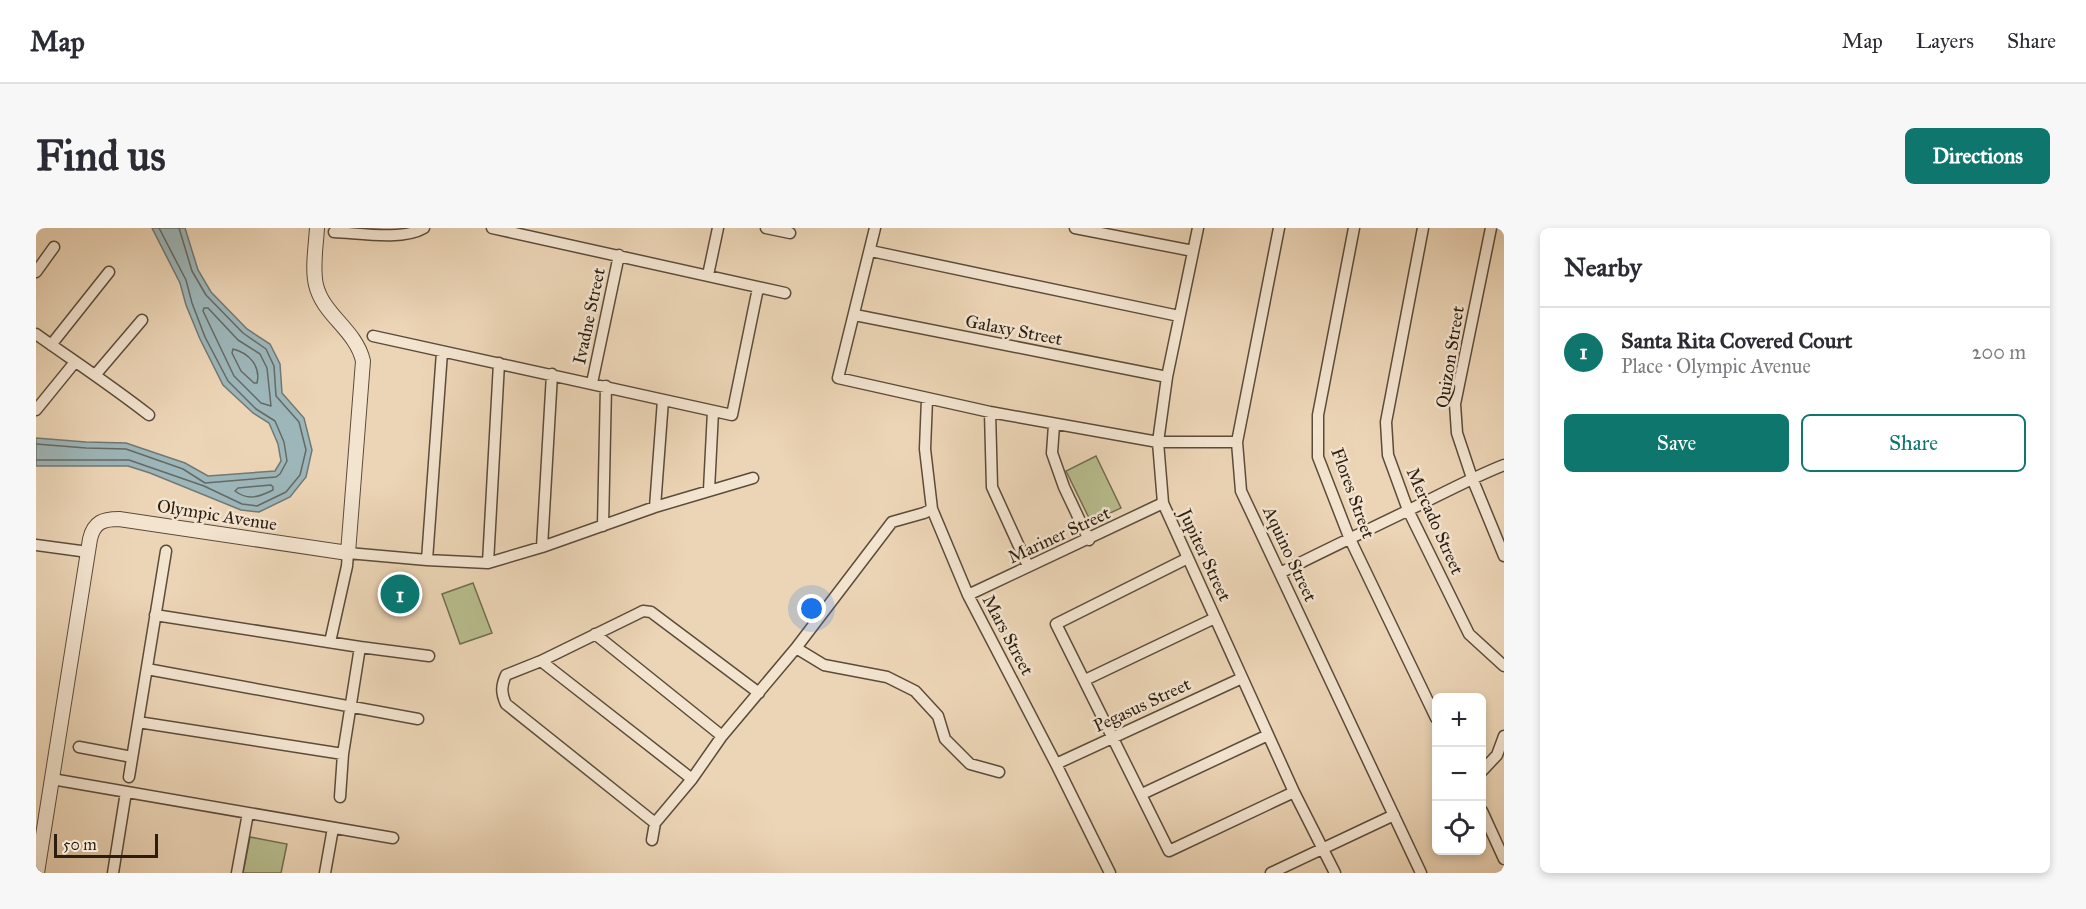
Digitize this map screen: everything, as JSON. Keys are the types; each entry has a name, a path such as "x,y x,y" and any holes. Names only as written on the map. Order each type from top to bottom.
{"street":[{"path":"317,228 315,284 323,302 355,341 361,351 363,361 347,566 330,642"},
{"path":"334,232 399,235 414,233 424,228"},
{"path":"492,228 785,293"},
{"path":"708,275 718,228"},
{"path":"766,228 790,233"},
{"path":"875,228 838,378 1054,425 1158,442 1237,442"},
{"path":"1075,228 1193,251"},
{"name":"Jupiter Street","path":"1198,228 1167,377 1158,442 1163,503 1294,792 1335,873"},
{"name":"Aquino Street","path":"1279,228 1237,442 1241,491 1421,873"},
{"name":"Flores Street","path":"1354,228 1318,415 1318,457 1349,537 1432,708"},
{"name":"Mercado Street","path":"1423,228 1386,422 1388,455 1408,510 1469,634 1504,666"},
{"name":"Quizon Street","path":"1491,228 1455,404 1457,433 1472,478 1504,556"},
{"path":"36,272 54,247"},
{"path":"871,251 1179,316"},
{"name":"Ivadne Street","path":"592,383 619,255"},
{"path":"51,345 108,272"},
{"path":"373,336 732,415 758,288"},
{"name":"Galaxy Street","path":"855,315 1167,377"},
{"path":"96,374 142,320"},
{"path":"36,334 96,374 149,415"},
{"path":"427,560 442,352"},
{"path":"36,410 75,362"},
{"path":"488,562 499,363"},
{"path":"542,547 552,374"},
{"path":"603,526 606,386"},
{"name":"Mars Street","path":"927,399 925,449 932,509 968,595 1110,873"},
{"path":"655,507 663,400"},
{"path":"709,490 713,411"},
{"path":"990,412 992,487 1028,567"},
{"path":"1054,425 1052,453 1064,487 1089,540"},
{"path":"1280,573 1349,537 1504,465"},
{"path":"348,553 427,560 488,562 542,547 655,507 753,478"},
{"name":"Mariner Street","path":"968,595 1089,540 1163,503"},
{"path":"652,840 655,823 692,779 722,736 796,648 892,522 932,509"},
{"name":"Olympic Avenue","path":"36,873 94,527 110,519 348,553"},
{"path":"36,545 88,552"},
{"path":"129,777 166,551"},
{"path":"1188,558 1056,624 1169,851 1294,792"},
{"path":"655,823 506,704 502,693 502,683 506,675 541,661 643,611 651,612 759,693"},
{"path":"155,615 429,656"},
{"path":"1085,680 1215,618"},
{"path":"595,634 722,736"},
{"path":"340,797 343,754 360,647"},
{"path":"796,648 824,665 887,677 915,691 938,716 945,739 970,764 999,772"},
{"path":"541,661 692,779"},
{"path":"147,669 418,719"},
{"name":"Pegasus Street","path":"1056,764 1242,678"},
{"path":"138,722 343,754"},
{"path":"1142,794 1268,735"},
{"path":"1486,767 1497,755 1504,736"},
{"path":"79,747 132,757"},
{"path":"52,779 393,838"},
{"path":"113,873 126,792"},
{"path":"237,873 248,813"},
{"path":"1271,873 1394,815"},
{"path":"1486,817 1499,835 1504,859"},
{"path":"325,873 333,828"}],"green space":[{"path":"1096,456 1121,508 1091,522 1066,471"},
{"path":"473,583 492,633 460,644 442,594"},
{"path":"250,837 287,844 281,873 243,873"}],"water":[{"path":"152,228 185,228 198,270 211,292 247,329 270,344 280,364 282,393 304,418 312,450 306,477 290,497 259,512 241,510 128,466 36,466 36,438 126,443 185,463 208,476 275,471 281,461 278,444 269,423 253,413 223,385 200,339 180,283"}],"place":[{"name":"Santa Rita Covered Court","path":"400,594"}]}
